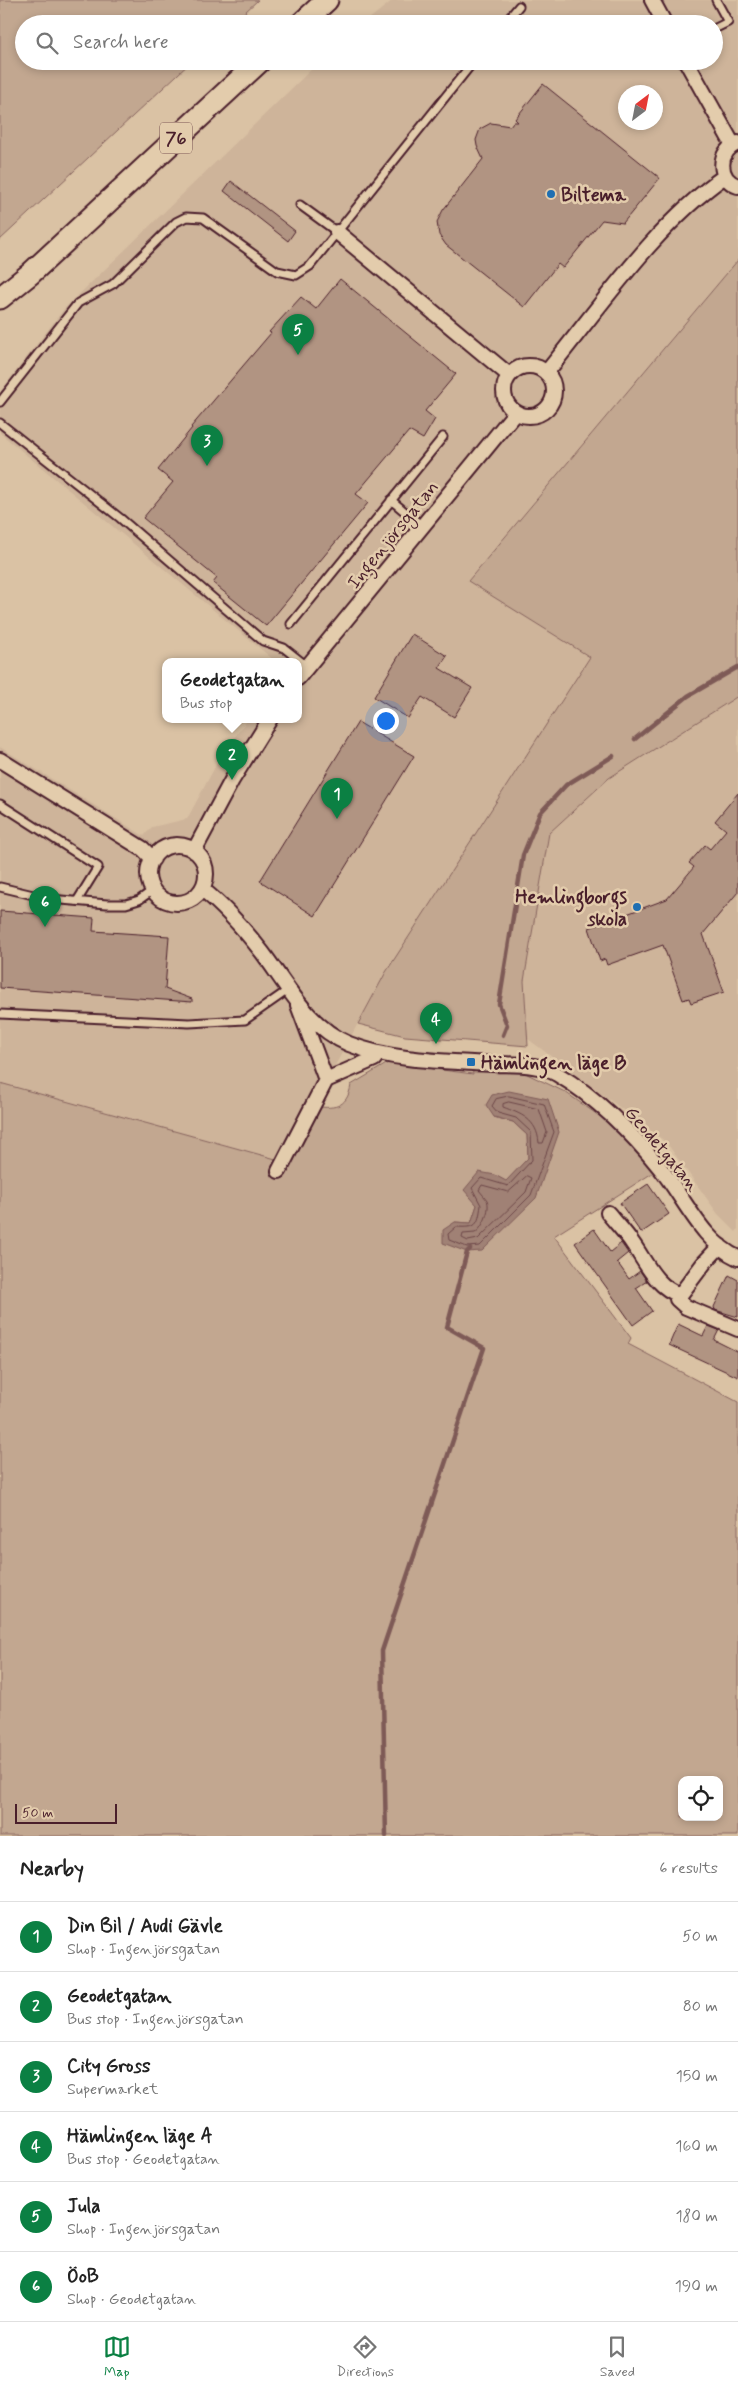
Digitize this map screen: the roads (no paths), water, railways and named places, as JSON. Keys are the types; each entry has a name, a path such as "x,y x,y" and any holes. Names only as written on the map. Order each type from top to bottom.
{"main road":[{"path":"310,15 327,0"},
{"name":"76","path":"0,298 30,274 250,70"},
{"name":"76","path":"0,287 93,215"}],"street":[{"path":"655,1 661,15"},
{"path":"691,70 735,144 723,157 722,165 727,180 738,186"},
{"path":"546,373 660,233 701,193 725,176"},
{"path":"337,232 508,375"},
{"path":"523,366 539,368 546,373 554,388 551,404 546,410 531,417 515,413 504,400 503,391 508,375 523,366"},
{"name":"Ingenjörsgatan","path":"302,674 515,413"},
{"path":"194,851 232,780 268,723"},
{"path":"0,760 143,849 153,859"},
{"path":"167,847 185,847 194,851 200,857 206,873 202,889 190,901 173,903 165,901 153,890 148,874 153,859 167,847"},
{"name":"Geodetgatan","path":"202,889 225,909 246,933 298,1004 321,1025 348,1043 399,1058 526,1066 557,1073 618,1120 660,1168 713,1241 738,1258"},
{"path":"298,1004 326,1080"},
{"path":"279,1171 326,1080 374,1059 378,1053"},
{"path":"608,1213 632,1242 654,1276 667,1290 680,1295"},
{"path":"720,1246 677,1299 686,1307 738,1329"}],"lane":[{"path":"716,0 728,22 723,24"},
{"path":"512,15 519,6"},
{"path":"0,402 78,303 113,284 176,222 186,217 203,218 277,271 296,275 310,266 467,70"},
{"path":"300,205 337,232"},
{"path":"0,423 120,518 263,640 284,648 297,658"},
{"path":"291,624 443,437"},
{"path":"391,500 422,526"},
{"path":"302,662 308,667"},
{"path":"0,804 98,867 77,902"},
{"path":"0,887 50,900 126,904 139,900 153,890"},
{"path":"0,1014 189,1022 245,1020 288,990"}],"water":[{"path":"509,1091 548,1099 559,1132 536,1198 482,1251 467,1252 443,1243 443,1230 455,1222 471,1223 477,1205 464,1190 479,1172 495,1175 506,1181 528,1158 527,1135 513,1122 494,1117 486,1105 492,1095"}],"waterway":[{"path":"635,739 688,696 738,667"},
{"path":"503,1035 507,1025 499,1004 523,855 540,813 566,785 613,756"},
{"path":"386,1836 382,1651 484,1348 447,1327 467,1252 470,1249"}],"place":[{"name":"Biltema","path":"551,194"},
{"name":"Jula","path":"298,355"},
{"name":"City Gross","path":"207,466"},
{"name":"Geodetgatan","path":"232,780"},
{"name":"Din Bil / Audi Gävle","path":"337,819"},
{"name":"Hemlingborgs skola","path":"637,907"},
{"name":"ÖoB","path":"45,927"},
{"name":"Hämlingen läge A","path":"436,1044"},
{"name":"Hämlingen läge B","path":"471,1062"}]}
